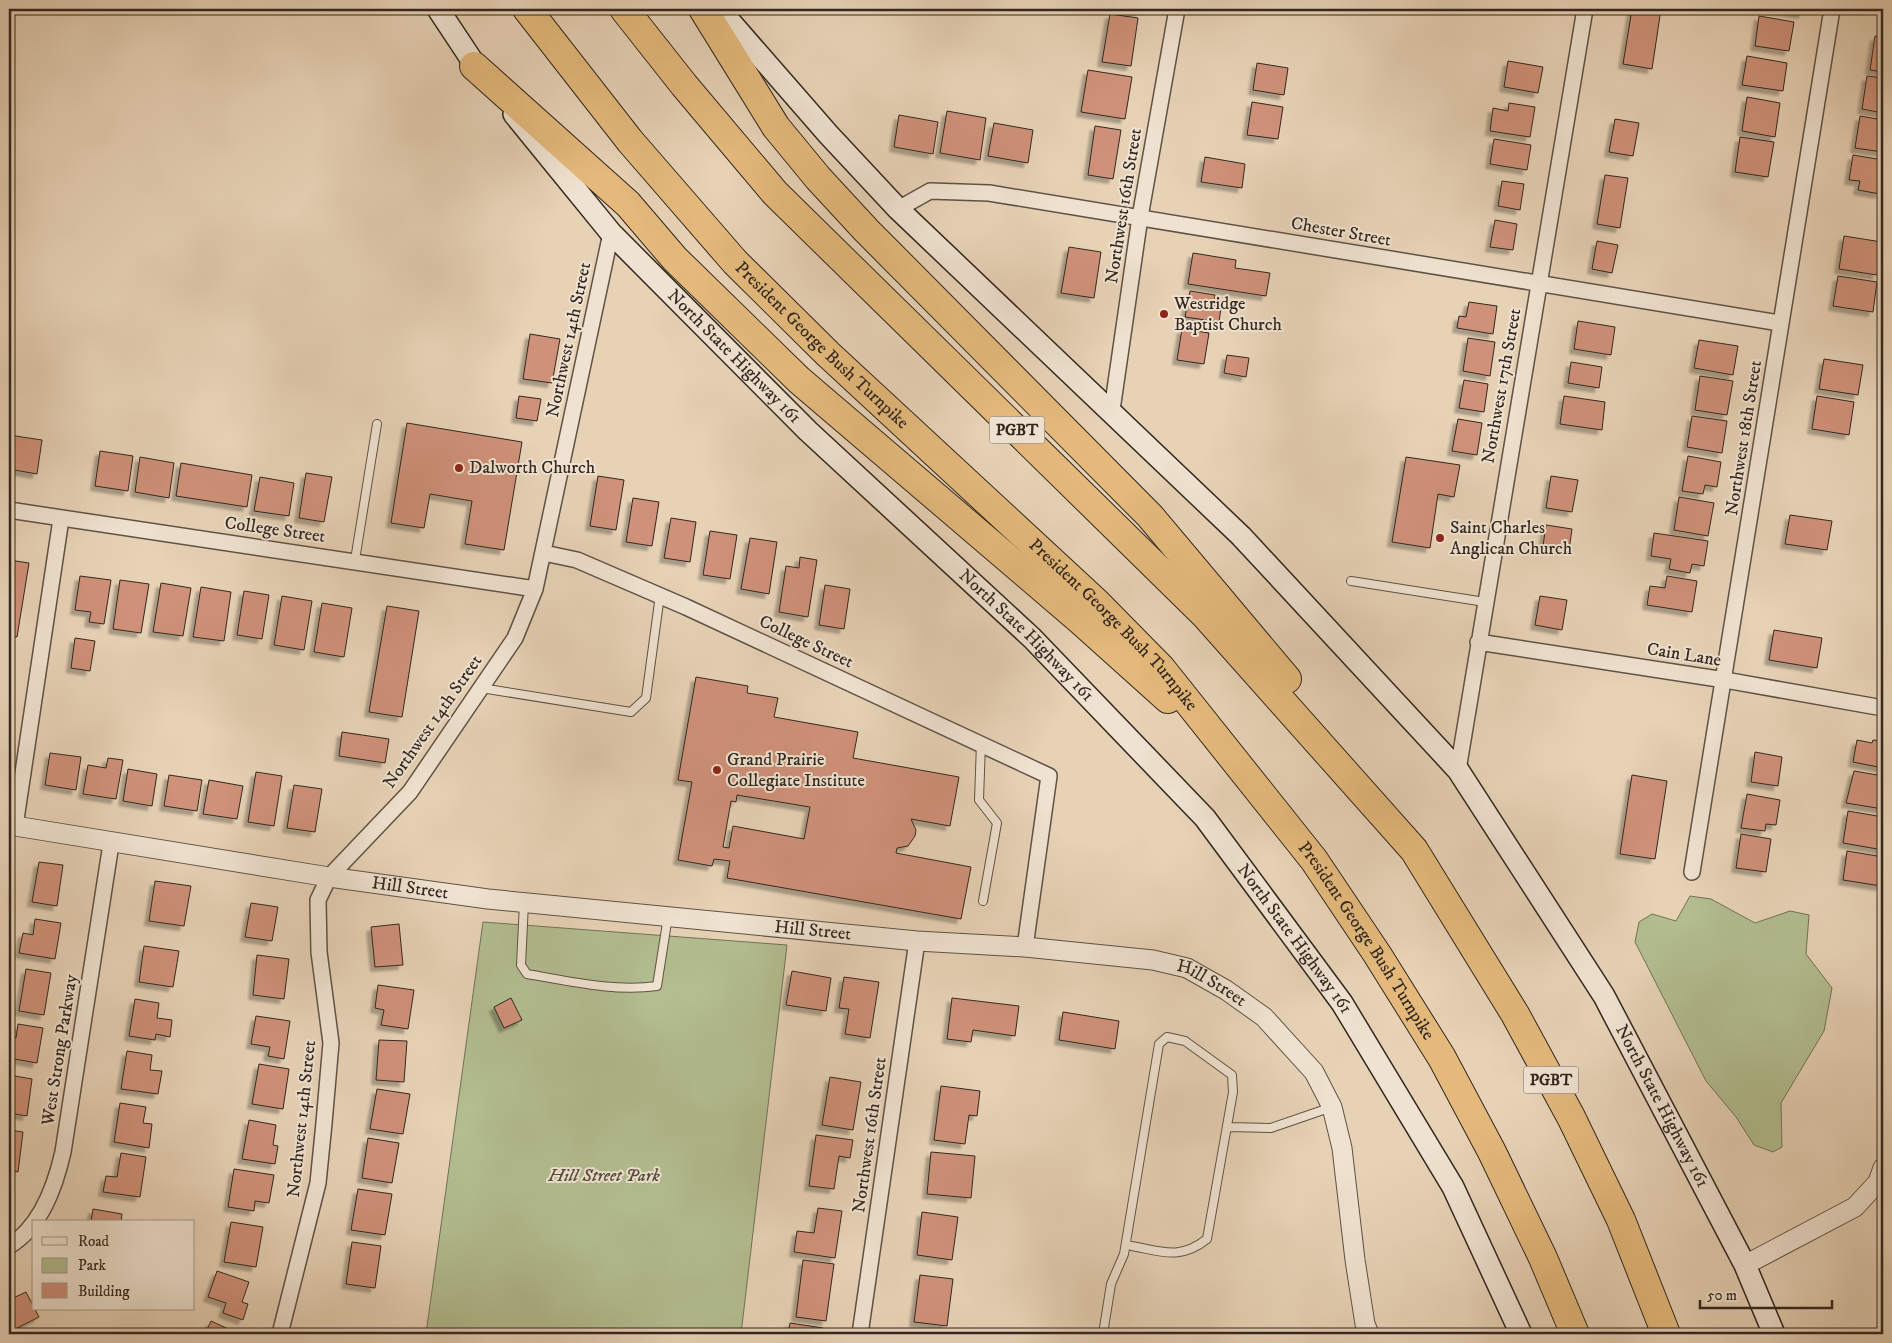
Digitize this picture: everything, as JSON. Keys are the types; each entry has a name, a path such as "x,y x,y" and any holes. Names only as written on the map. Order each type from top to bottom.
{"highway":[{"name":"President George Bush Turnpike","path":"527,9 630,141 735,262 828,354 1097,603 1161,668 1314,860 1377,954 1442,1058 1492,1152 1543,1258 1575,1334"},
{"name":"PGBT","path":"624,9 684,85 775,193 1205,615 1414,850 1515,1014 1571,1117 1621,1220 1664,1328"},
{"path":"703,9 776,127 818,178 866,230 1150,516 1372,780 1414,850"},
{"path":"474,66 628,204 675,259 799,380 1080,620 1232,758"}],"main road":[{"name":"North State Highway 161","path":"438,9 474,66 611,233 808,431 1032,638 1205,818 1342,1003 1453,1187 1521,1334"},
{"name":"North State Highway 161","path":"719,9 828,134 898,209 1112,410 1241,536 1458,770 1604,996 1744,1265 1774,1334"}],"street":[{"name":"Northwest 16th Street","path":"1112,410 1140,217 1177,9"},
{"name":"Northwest 17th Street","path":"1458,770 1585,9"},
{"name":"Northwest 18th Street","path":"1692,872 1725,680 1780,323 1832,9"},
{"name":"Chester Street","path":"898,209 930,191 989,194 1140,217 1780,323"},
{"name":"Northwest 14th Street","path":"280,1334 318,1183 331,1043 319,952 318,900 329,877 410,792 515,638 535,589 544,553 611,233"},
{"name":"College Street","path":"9,510 355,560 535,589"},
{"path":"12,826 61,519"},
{"name":"College Street","path":"544,553 577,560 660,595 1049,776 1025,947"},
{"name":"Cain Lane","path":"1478,642 1725,680 1883,708"},
{"name":"Hill Street","path":"12,826 111,844 329,877 524,903 917,941 1025,947 1153,960 1188,968 1226,990 1264,1017 1314,1072 1332,1107 1342,1148 1355,1260 1365,1324 1369,1334"},
{"name":"West Strong Parkway","path":"35,1220 45,1206 56,1181 64,1142 111,844"},
{"name":"Northwest 16th Street","path":"860,1334 917,941"},
{"path":"1744,1265 1855,1207 1878,1182 1883,1168"},
{"name":"West Strong Parkway","path":"9,1246 22,1238 32,1224"}],"lane":[{"path":"1874,9 1879,9"},
{"path":"355,560 378,424"},
{"path":"1351,581 1485,602"},
{"path":"481,688 631,712 646,698 660,595"},
{"path":"981,743 979,800 997,822 983,901"},
{"path":"524,903 521,965 527,974 576,983 640,988 657,986 668,916"},
{"path":"1103,1334 1111,1284 1126,1245 1158,1044 1167,1037 1185,1041 1232,1075 1234,1092 1207,1239 1194,1250 1180,1254 1126,1245"},
{"path":"1228,1127 1271,1128 1332,1107"}],"green space":[{"path":"1690,896 1711,899 1755,923 1790,911 1809,915 1806,954 1832,988 1824,1031 1781,1103 1782,1147 1773,1152 1754,1145 1736,1117 1706,1081 1635,942 1639,922 1652,914 1676,921"},
{"name":"Hill Street Park","path":"483,922 787,945 741,1334 426,1334"}],"building":[{"path":"1120,9 1140,9 1139,12"},
{"path":"1632,9 1661,9 1652,69 1623,64"},
{"path":"1771,9 1804,9 1803,14"},
{"path":"1110,14 1138,18 1131,66 1102,62"},
{"path":"1759,16 1794,22 1789,51 1755,46"},
{"path":"1875,36 1883,37 1883,72 1870,70"},
{"path":"1747,56 1787,63 1783,91 1742,85"},
{"path":"1508,61 1543,67 1538,93 1504,87"},
{"path":"1257,63 1288,68 1284,95 1253,90"},
{"path":"1088,70 1132,77 1125,119 1081,112"},
{"path":"1867,76 1883,78 1883,113 1862,109"},
{"path":"1747,97 1780,103 1775,137 1742,131"},
{"path":"1252,102 1283,107 1278,139 1247,135"},
{"path":"1509,103 1535,107 1530,137 1490,131 1493,108 1508,111"},
{"path":"947,111 986,118 980,160 940,153"},
{"path":"899,115 938,122 933,154 894,147"},
{"path":"1860,116 1883,120 1883,152 1855,148"},
{"path":"1615,119 1639,123 1633,156 1609,152"},
{"path":"994,123 1033,130 1028,163 988,156"},
{"path":"1095,126 1121,130 1113,179 1088,175"},
{"path":"1740,137 1774,142 1768,177 1735,172"},
{"path":"1494,139 1531,145 1527,170 1490,164"},
{"path":"1853,155 1883,160 1880,194 1858,190 1860,181 1849,180"},
{"path":"1205,157 1245,164 1242,188 1201,182"},
{"path":"1605,175 1628,178 1620,228 1597,224"},
{"path":"1502,181 1524,184 1520,210 1498,206"},
{"path":"1495,220 1517,224 1513,250 1490,247"},
{"path":"1844,236 1882,242 1877,275 1839,269"},
{"path":"1597,241 1618,245 1612,273 1592,269"},
{"path":"1069,247 1101,252 1094,298 1061,293"},
{"path":"1193,253 1236,260 1235,268 1270,273 1266,296 1188,284"},
{"path":"1838,276 1877,282 1873,312 1833,306"},
{"path":"1190,291 1215,295 1214,306 1221,308 1219,322 1185,317"},
{"path":"1469,302 1497,306 1493,334 1457,328 1459,316 1466,317"},
{"path":"1578,321 1615,327 1611,355 1574,349"},
{"path":"1182,329 1209,333 1204,364 1177,360"},
{"path":"530,334 560,339 552,383 523,379"},
{"path":"1468,338 1495,342 1490,376 1463,371"},
{"path":"1699,340 1738,346 1733,375 1694,368"},
{"path":"1227,355 1249,358 1246,377 1224,373"},
{"path":"1824,359 1863,365 1858,395 1819,389"},
{"path":"1571,362 1602,367 1599,388 1568,383"},
{"path":"1700,376 1733,381 1727,415 1695,410"},
{"path":"1464,380 1488,384 1484,412 1459,408"},
{"path":"519,396 541,399 537,421 516,418"},
{"path":"1564,396 1605,402 1602,430 1560,424"},
{"path":"1817,396 1854,402 1849,435 1812,429"},
{"path":"1692,416 1727,421 1722,453 1687,447"},
{"path":"1458,419 1482,423 1477,455 1452,451"},
{"name":"Dalworth Church","path":"407,423 522,442 504,550 465,544 472,501 430,494 424,528 391,523"},
{"path":"9,435 42,440 37,474 9,469"},
{"path":"100,451 133,456 128,491 95,486"},
{"path":"1688,456 1721,462 1717,487 1705,485 1703,494 1682,491"},
{"path":"140,457 174,463 169,498 135,492"},
{"path":"1406,457 1460,465 1454,497 1438,494 1430,548 1392,542"},
{"path":"181,463 252,475 247,507 176,496"},
{"path":"306,473 332,477 324,522 299,518"},
{"path":"598,476 624,480 616,530 590,526"},
{"path":"1551,476 1578,480 1572,512 1546,508"},
{"path":"260,477 294,483 289,516 254,511"},
{"path":"1679,497 1714,503 1708,536 1674,530"},
{"path":"633,498 659,502 652,546 626,542"},
{"path":"1790,515 1832,521 1827,550 1785,544"},
{"path":"671,518 696,522 690,562 664,558"},
{"path":"1546,525 1572,529 1569,550 1543,546"},
{"path":"710,531 737,535 730,579 703,575"},
{"path":"1654,533 1708,541 1704,566 1692,564 1690,573 1669,569 1671,559 1651,556"},
{"path":"750,538 777,542 769,594 741,589"},
{"path":"800,557 817,560 808,617 779,612 786,566 799,568"},
{"path":"9,560 29,563 17,637 9,636"},
{"path":"80,576 111,580 104,624 89,622 91,612 75,610"},
{"path":"1667,576 1697,581 1692,612 1647,605 1650,586 1665,588"},
{"path":"120,580 149,584 141,633 113,629"},
{"path":"161,583 191,588 183,636 153,632"},
{"path":"825,585 850,589 844,629 819,625"},
{"path":"201,587 231,592 224,641 193,637"},
{"path":"244,591 269,595 262,639 237,635"},
{"path":"282,596 312,601 304,650 274,645"},
{"path":"1540,596 1567,600 1562,630 1535,625"},
{"path":"322,603 352,608 344,657 314,652"},
{"path":"387,606 419,611 402,717 369,712"},
{"path":"1774,630 1822,638 1817,668 1769,660"},
{"path":"75,638 95,641 90,671 71,668"},
{"path":"696,677 748,686 747,693 778,698 774,717 858,732 853,758 959,777 950,826 911,819 916,830 915,836 908,846 897,848 896,853 971,867 961,919 727,878 730,861 714,859 712,866 678,860 692,782 678,780","holes":["737,795 810,807 804,839 733,826 729,848 723,847 731,801 736,802"]},
{"path":"342,732 389,739 385,763 339,756"},
{"path":"1857,740 1872,743 1873,740 1883,741 1883,768 1853,762"},
{"path":"1755,752 1782,757 1778,786 1751,782"},
{"path":"50,753 81,757 76,790 45,785"},
{"path":"108,758 123,760 116,799 83,794 88,765 106,768"},
{"path":"128,769 157,774 152,806 123,801"},
{"path":"1854,771 1883,776 1883,809 1846,803"},
{"path":"256,772 282,776 274,826 248,822"},
{"path":"169,775 202,780 197,811 164,806"},
{"path":"1632,775 1667,781 1655,859 1620,854"},
{"path":"209,780 243,786 237,819 203,814"},
{"path":"294,785 322,789 315,832 287,828"},
{"path":"1747,794 1780,800 1776,825 1766,824 1765,831 1741,828"},
{"path":"1848,811 1883,817 1883,850 1843,843"},
{"path":"1741,834 1771,839 1766,872 1736,868"},
{"path":"1847,851 1883,857 1881,886 1843,880"},
{"path":"39,862 63,865 57,906 32,902"},
{"path":"155,881 191,886 184,926 149,921"},
{"path":"251,903 278,907 272,941 245,937"},
{"path":"35,919 61,923 55,959 19,953 23,933 33,935"},
{"path":"399,924 403,965 375,967 371,927"},
{"path":"144,946 179,951 173,987 139,982"},
{"path":"257,955 289,959 284,999 253,995"},
{"path":"26,969 51,973 44,1015 19,1011"},
{"path":"792,971 831,978 826,1011 786,1005"},
{"path":"844,977 879,982 870,1038 845,1034 849,1009 839,1008"},
{"path":"378,985 414,990 408,1029 381,1025 384,1010 375,1008"},
{"path":"511,998 522,1020 504,1028 494,1007"},
{"path":"952,998 1019,1006 1015,1036 973,1030 971,1042 947,1039"},
{"path":"135,999 159,1003 157,1018 172,1020 170,1037 156,1034 155,1040 129,1036"},
{"path":"1063,1012 1119,1021 1115,1049 1059,1040"},
{"path":"256,1016 290,1021 284,1059 268,1056 270,1047 251,1044"},
{"path":"18,1024 43,1028 37,1063 9,1058 9,1037 16,1038"},
{"path":"379,1040 407,1041 404,1082 376,1080"},
{"path":"127,1051 152,1055 150,1070 162,1071 158,1094 121,1089"},
{"path":"259,1064 289,1069 283,1109 252,1104"},
{"path":"9,1075 32,1079 27,1116 9,1113"},
{"path":"830,1077 861,1082 853,1130 822,1125"},
{"path":"941,1086 980,1091 977,1116 969,1115 965,1144 934,1140"},
{"path":"377,1089 410,1094 403,1134 370,1129"},
{"path":"120,1103 146,1107 143,1123 152,1124 149,1148 114,1142"},
{"path":"249,1120 276,1125 273,1145 278,1146 275,1164 242,1159"},
{"path":"9,1130 23,1132 18,1172 9,1170"},
{"path":"816,1135 853,1140 850,1158 839,1156 834,1189 809,1186"},
{"path":"368,1138 399,1143 392,1183 362,1178"},
{"path":"931,1152 975,1156 971,1198 927,1194"},
{"path":"121,1153 146,1157 140,1197 103,1192 106,1176 117,1177"},
{"path":"234,1169 274,1175 269,1203 255,1201 254,1211 228,1207"},
{"path":"358,1189 392,1194 385,1235 351,1230"},
{"path":"818,1208 842,1211 835,1258 794,1252 797,1231 814,1233"},
{"path":"93,1209 122,1214 121,1220 91,1220"},
{"path":"922,1212 958,1217 952,1260 917,1255"},
{"path":"231,1222 263,1227 256,1267 224,1262"},
{"path":"352,1242 381,1246 375,1288 346,1284"},
{"path":"803,1260 834,1264 826,1321 796,1317"},
{"path":"217,1271 249,1282 242,1302 248,1304 243,1320 223,1313 226,1303 208,1297"},
{"path":"920,1275 953,1279 947,1326 914,1322"},
{"path":"26,1292 32,1304 32,1310 35,1310 39,1317 9,1332 9,1300"},
{"path":"211,1321 237,1333 237,1334 205,1334"},
{"path":"790,1323 823,1328 822,1334 788,1334"}],"place":[{"name":"Westridge Baptist Church","path":"1164,314"},
{"name":"Dalworth Church","path":"459,468"},
{"name":"Saint Charles Anglican Church","path":"1440,538"},
{"name":"Grand Prairie Collegiate Institute","path":"717,770"}]}
